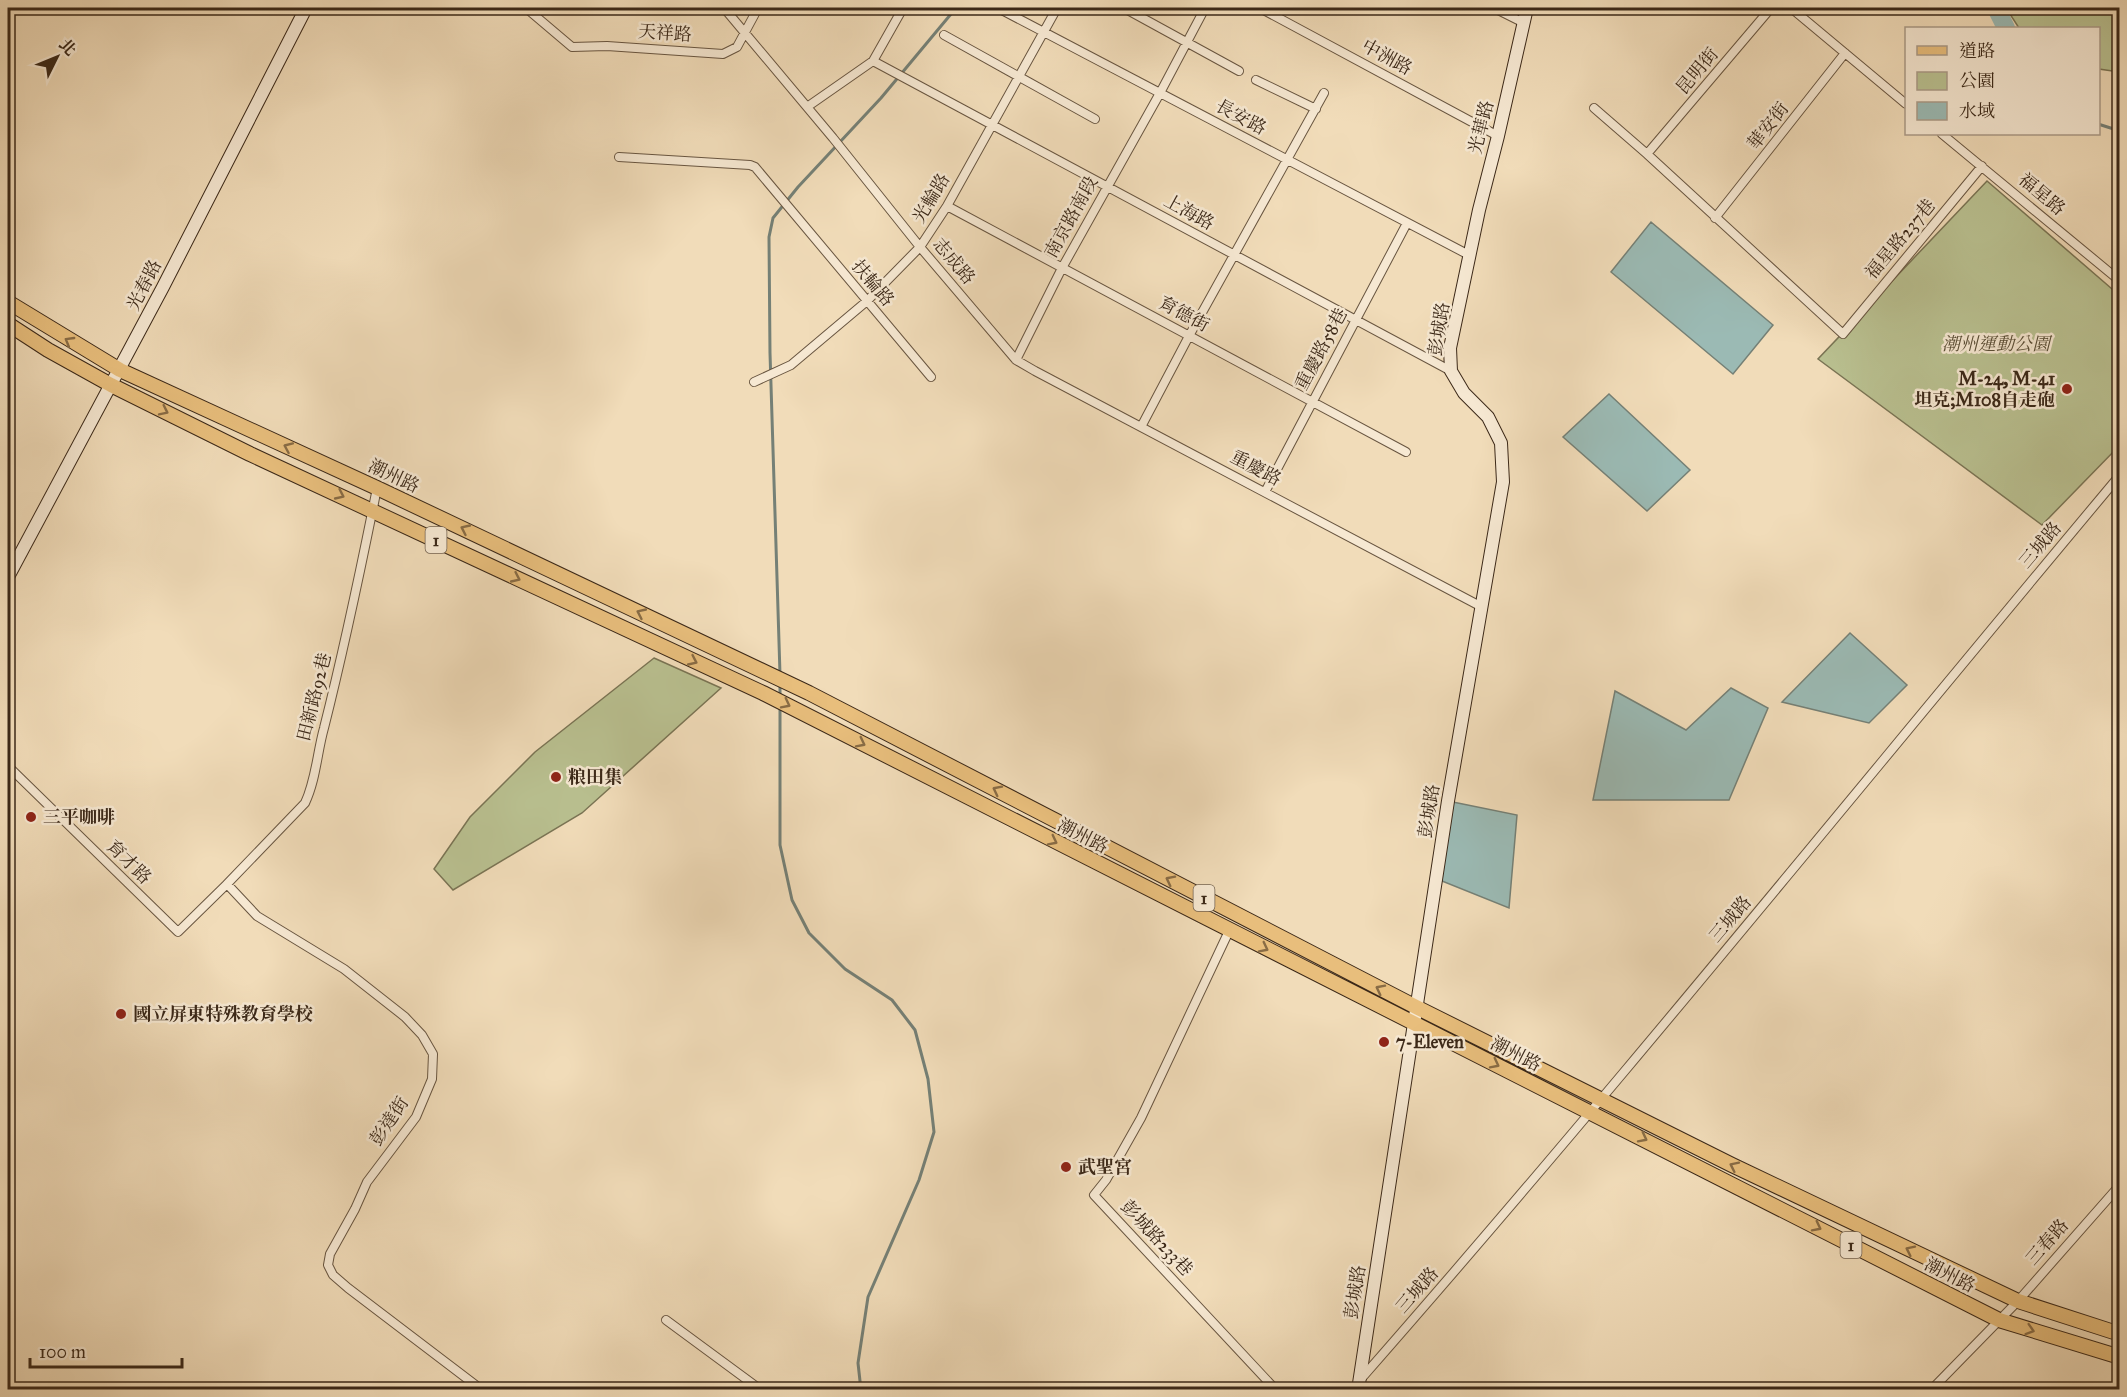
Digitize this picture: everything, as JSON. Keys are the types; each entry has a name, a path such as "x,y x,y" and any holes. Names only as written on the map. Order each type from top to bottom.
{"main road":[{"name":"潮州路","path":"8,302 120,370 377,488 770,674 1418,1008 1743,1170 2018,1301 2120,1334"},
{"name":"1","path":"8,324 48,350 111,385 250,454 372,510"},
{"name":"潮州路","path":"372,510 763,693 1999,1320 2120,1357"}],"street":[{"name":"光春路","path":"8,577 120,370 306,8"},
{"name":"天祥路","path":"526,8 572,47 607,46 723,54 737,47 758,8"},
{"path":"724,8 807,107 873,61 903,8"},
{"name":"長安路","path":"998,8 1469,255"},
{"name":"光輪路","path":"754,382 786,368 867,301 920,247 947,206 1057,8"},
{"path":"1124,8 1239,71"},
{"name":"南京路南段","path":"1016,360 1062,267 1205,8"},
{"name":"中洲路","path":"1260,8 1498,136"},
{"path":"1494,8 1524,23"},
{"name":"光華路","path":"1469,255 1527,8"},
{"name":"昆明街","path":"1647,154 1771,8"},
{"path":"1791,8 1905,103"},
{"path":"944,35 1095,119"},
{"name":"華安街","path":"1715,218 1845,53"},
{"name":"上海路","path":"873,61 1451,371"},
{"path":"1256,80 1316,109"},
{"path":"1141,427 1324,93"},
{"name":"志成路","path":"807,107 920,247 1016,360"},
{"path":"1594,108 1715,218"},
{"name":"福星路","path":"1943,135 2120,281"},
{"name":"扶輪路","path":"619,157 755,167 931,377"},
{"name":"福星路237巷","path":"1715,218 1843,334 1982,166"},
{"name":"育德街","path":"947,206 1406,452"},
{"name":"重慶路58巷","path":"1265,492 1407,222"},
{"name":"彭城路","path":"1359,1385 1448,801 1503,482 1502,443 1488,417 1464,393 1451,371 1450,348 1469,255"},
{"name":"重慶路","path":"1016,360 1480,606"},
{"name":"三城路","path":"1359,1385 1602,1100 2120,475"},
{"name":"田新路92巷","path":"227,884 305,803 312,788 319,747 340,663 377,488"},
{"name":"育才路","path":"8,766 178,932 227,884"},
{"name":"彭達街","path":"227,884 257,916 344,969 405,1017 422,1035 434,1053 432,1079 416,1117 367,1182 330,1254 328,1265 333,1275 348,1288 482,1389"},
{"name":"彭城路233巷","path":"1229,931 1141,1118 1107,1180 1094,1195 1276,1389"},
{"name":"三春路","path":"1931,1389 2018,1301 2120,1185"},
{"path":"666,1320 761,1389"}],"green space":[{"path":"2006,8 2119,8 2119,72 2100,69 2100,27 2018,27"},
{"name":"潮州運動公園","path":"1987,181 2119,295 2119,446 2042,525 1818,359"},
{"path":"654,658 721,688 582,813 453,890 434,869 470,817 535,752"}],"water":[{"path":"1651,222 1773,325 1733,374 1611,272"},
{"path":"1609,394 1690,470 1647,511 1563,437"},
{"path":"1850,633 1907,685 1869,723 1782,702"},
{"path":"1731,688 1768,708 1729,800 1593,800 1615,691 1686,730"},
{"path":"1448,801 1517,815 1509,908 1437,879"}],"waterway":[{"path":"780,674 770,353 769,237 773,218 798,187 881,98 956,8"},
{"path":"1996,8 2006,27"},
{"path":"2100,125 2120,131"},
{"path":"780,684 780,698"},
{"path":"780,708 780,845 792,900 809,933 845,969 892,1000 915,1030 928,1079 934,1132 919,1180 868,1297 858,1363 861,1390"}],"place":[{"name":"M-24, M-41 坦克;M108自走砲","path":"2067,389"},
{"name":"粮田集","path":"556,777"},
{"name":"三平咖啡","path":"31,817"},
{"name":"國立屏東特殊教育學校","path":"121,1014"},
{"name":"7-Eleven","path":"1384,1042"},
{"name":"武聖宮","path":"1066,1167"}]}
